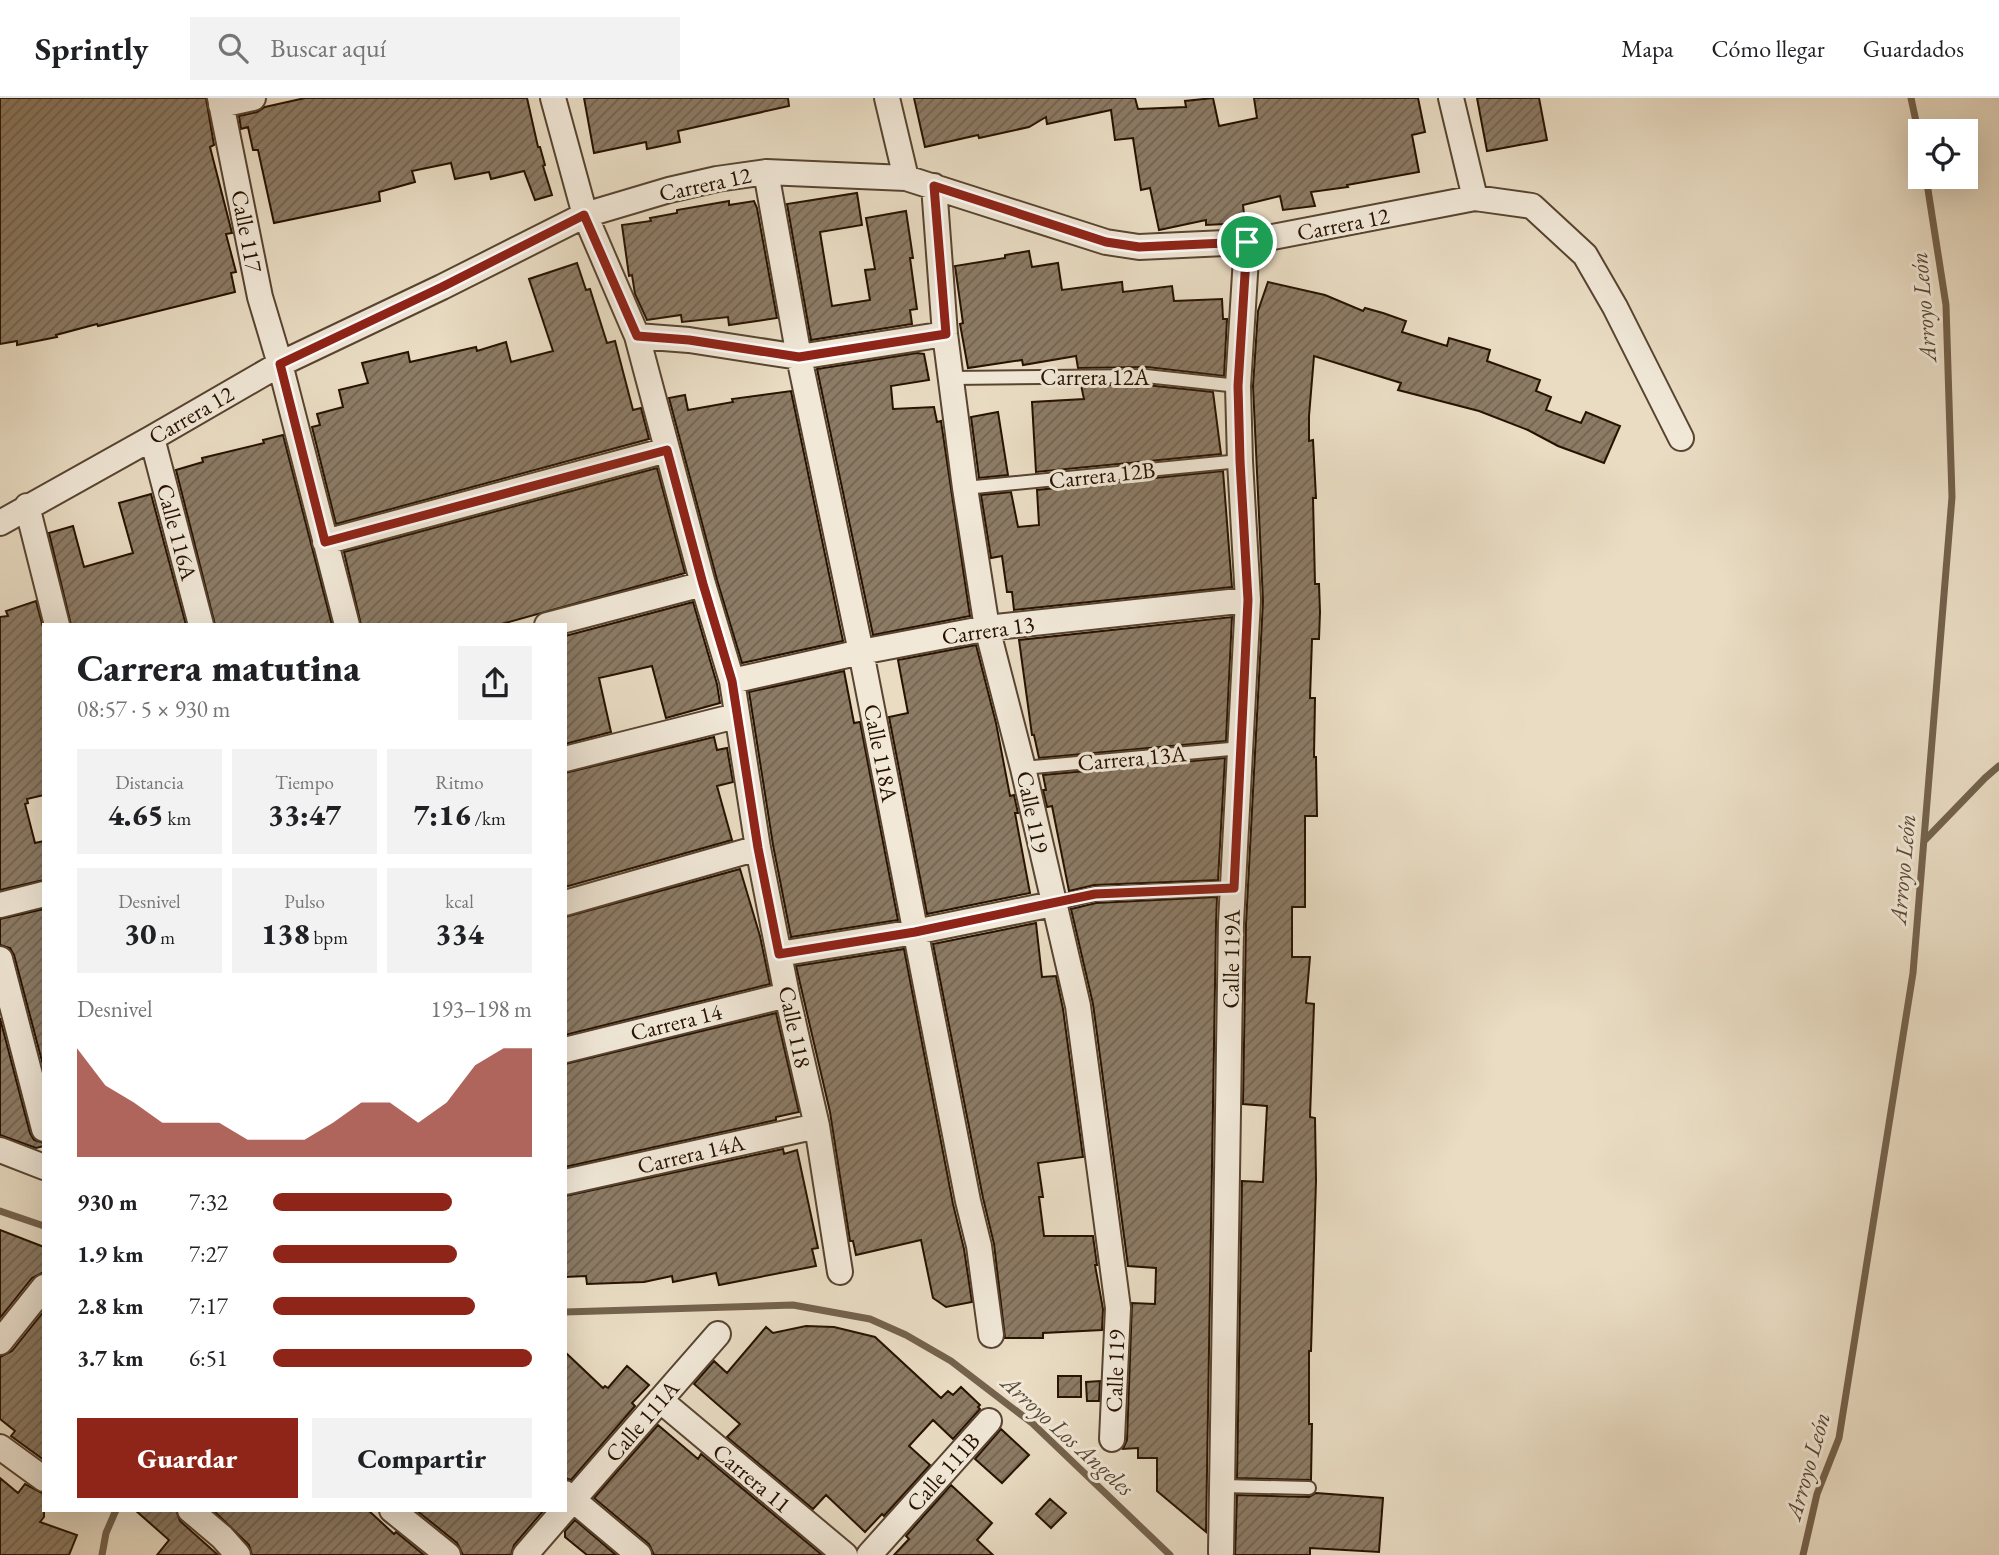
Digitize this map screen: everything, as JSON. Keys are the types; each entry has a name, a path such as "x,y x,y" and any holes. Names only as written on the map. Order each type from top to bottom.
{"street":[{"path":"220,102 253,98"},
{"name":"Calle 118","path":"553,98 584,215 637,336 703,584 732,681 758,848 787,995 817,1126 841,1272"},
{"path":"887,98 906,178"},
{"path":"1451,98 1475,198"},
{"name":"Calle 117","path":"220,102 260,297 280,364 346,623"},
{"name":"Carrera 12","path":"0,523 280,364 442,287 584,215 717,178 766,172 841,173 906,178 1106,242 1139,247 1247,242 1475,198 1532,206 1585,255 1615,307 1681,438"},
{"name":"Calle 118A","path":"766,172 799,357 861,652 979,1246 991,1335"},
{"name":"Calle 119","path":"934,186 946,334 986,628 1023,768 1078,1006 1118,1308 1112,1439"},
{"name":"Calle 119A","path":"1222,1552 1234,888 1248,600 1238,386 1247,242"},
{"path":"637,336 689,340 799,357 946,334"},
{"name":"Calle 116A","path":"152,438 200,623"},
{"path":"325,542 667,450"},
{"path":"27,506 56,623"},
{"path":"555,623 703,584"},
{"name":"Carrera 13","path":"732,681 986,628 1248,600"},
{"path":"567,758 736,716"},
{"path":"567,902 758,848"},
{"path":"0,905 42,894"},
{"path":"779,954 915,932 1053,904"},
{"path":"0,958 42,1121"},
{"name":"Carrera 14","path":"567,1050 787,995"},
{"name":"Carrera 14A","path":"567,1182 817,1126"},
{"path":"0,1150 42,1166"},
{"path":"0,1342 35,1314 42,1293"},
{"name":"Calle 111A","path":"567,1503 718,1334"},
{"name":"Carrera 11","path":"660,1400 845,1555"},
{"name":"Calle 111B","path":"869,1555 989,1421"},
{"path":"0,1447 42,1478"},
{"path":"567,1503 639,1555"},
{"path":"192,1512 238,1555"},
{"path":"394,1512 448,1555"},
{"name":"Calle 111A","path":"525,1555 560,1512"}],"lane":[{"name":"Carrera 12A","path":"952,378 1146,376 1238,386"},
{"name":"Carrera 12B","path":"965,488 1240,461"},
{"name":"Carrera 13A","path":"1023,768 1241,748"},
{"path":"1053,904 1095,894 1234,888"},
{"path":"1223,1486 1309,1488"}],"building":[{"path":"0,98 206,98 214,145 210,147 232,233 226,234 236,272 231,273 235,292 98,326 97,324 56,335 57,337 17,345 17,341 0,344"},
{"path":"305,98 527,98 552,195 535,200 524,171 491,179 489,172 455,179 451,163 412,171 415,182 379,192 380,201 274,223 258,150 253,150 248,127 241,129 239,116"},
{"path":"584,98 788,98 789,106 678,131 680,142 647,149 646,142 594,153"},
{"path":"914,98 1135,98 1138,109 1186,107 1185,101 1213,98 1219,126 1257,118 1254,98 1418,98 1425,132 1412,135 1419,172 1311,192 1315,206 1283,210 1280,196 1243,205 1245,223 1206,225 1206,220 1159,230 1150,188 1141,190 1133,138 1115,140 1111,110 1047,124 1046,117 1029,127 925,147"},
{"path":"1477,98 1539,98 1547,140 1487,151"},
{"path":"857,193 862,225 820,232 832,306 870,300 865,270 875,269 866,218 906,211 917,309 910,310 912,324 811,340 787,204"},
{"path":"729,201 729,205 754,201 757,208 777,318 729,325 728,317 682,322 681,315 647,320 635,294 632,275 629,276 622,225 651,221 650,218 677,213 677,210"},
{"path":"1029,251 1032,267 1058,263 1062,290 1122,282 1123,292 1172,286 1174,301 1222,299 1223,319 1227,319 1224,376 1147,367 1078,368 1076,356 1023,365 1022,360 968,368 960,324 963,323 955,266"},
{"path":"577,263 586,290 590,289 607,343 615,341 633,410 641,408 649,439 336,524 312,427 320,425 317,414 343,407 339,390 368,383 362,363 408,352 410,362 476,347 477,351 506,342 511,362 553,351 529,279"},
{"path":"1268,282 1325,295 1363,311 1365,308 1406,321 1402,332 1447,346 1449,338 1490,350 1487,361 1540,380 1536,391 1551,397 1546,410 1581,423 1586,412 1620,426 1604,463 1479,411 1398,390 1401,383 1314,356 1309,441 1313,440 1316,498 1313,498 1315,584 1319,584 1320,612 1319,639 1312,639 1310,698 1315,698 1317,816 1305,816 1305,907 1292,907 1292,957 1310,957 1306,1003 1314,1004 1310,1117 1315,1118 1316,1180 1309,1351 1311,1480 1237,1478 1242,1181 1263,1182 1267,1106 1243,1104 1246,924 1263,601 1253,386 1258,311"},
{"path":"924,354 929,380 891,386 893,409 934,407 937,422 941,421 970,616 873,635 817,369"},
{"path":"1081,385 1146,385 1213,392 1221,454 1036,472 1032,402 1084,399"},
{"path":"791,391 843,641 742,663 669,398 685,395 688,410 733,402 732,399"},
{"path":"998,412 1008,475 979,478 971,417"},
{"path":"283,435 331,623 214,623 176,470 203,462 202,458 264,443 263,440"},
{"path":"657,468 685,573 505,623 361,623 344,552"},
{"path":"1223,471 1232,587 1014,610 1012,592 1007,592 1002,556 991,558 981,495 1011,492 1018,527 1039,525 1037,490"},
{"path":"151,494 185,623 71,623 49,533 73,526 84,567 133,553 119,503"},
{"path":"36,601 42,624 42,795 27,799 28,803 25,804 35,843 42,841 42,880 0,890 0,617 8,616 6,611"},
{"path":"693,602 720,703 666,718 652,666 599,678 611,732 567,743 567,635"},
{"path":"1232,617 1226,741 1039,758 1032,735 1019,640"},
{"path":"976,645 996,723 1010,796 1014,795 1018,813 1015,813 1030,893 927,914 889,717 908,713 898,660"},
{"path":"844,671 854,723 860,722 898,920 791,937 773,845 749,692"},
{"path":"714,737 717,750 727,748 733,782 717,786 732,840 567,886 567,773"},
{"path":"1225,758 1218,880 1094,885 1069,891 1052,806 1047,807 1043,790 1046,790 1043,775"},
{"path":"740,869 760,936 770,984 567,1035 567,916"},
{"path":"1217,897 1206,1532 1157,1491 1157,1458 1138,1458 1138,1448 1123,1449 1127,1440 1132,1303 1155,1304 1156,1268 1128,1266 1093,1004 1071,909 1096,903"},
{"path":"42,909 42,1061 14,955 10,948 0,945 0,919"},
{"path":"1036,923 1042,977 1056,976 1063,1009 1083,1157 1038,1163 1043,1197 1039,1197 1044,1236 1093,1236 1103,1309 1102,1330 1043,1333 1043,1338 1005,1338 994,1244 933,944"},
{"path":"904,949 964,1249 972,1302 946,1307 933,1298 921,1240 856,1255 853,1241 850,1241 830,1112 796,966"},
{"path":"776,1013 799,1112 776,1117 776,1120 567,1167 567,1064"},
{"path":"0,1018 30,1133 34,1140 42,1142 42,1146 36,1148 0,1135"},
{"path":"783,1149 784,1154 797,1150 818,1248 812,1249 816,1266 719,1285 716,1273 673,1282 672,1276 644,1282 587,1284 586,1276 567,1277 567,1196"},
{"path":"0,1230 42,1246 42,1273 32,1278 0,1318"},
{"path":"42,1314 42,1459 11,1436 15,1431 0,1419 0,1357 12,1351"},
{"path":"806,1326 834,1327 875,1337 941,1398 948,1391 953,1395 961,1387 980,1405 980,1409 953,1439 933,1420 909,1446 930,1465 884,1516 882,1514 865,1532 826,1495 813,1509 727,1437 740,1424 694,1384 714,1361 727,1373 766,1327 773,1333"},
{"path":"567,1354 603,1388 608,1388 627,1366 649,1385 632,1403 635,1406 571,1480 567,1479"},
{"path":"1058,1376 1081,1376 1081,1397 1058,1397"},
{"path":"1100,1381 1099,1401 1087,1401 1086,1382"},
{"path":"658,1425 698,1459 701,1454 822,1555 654,1555 649,1544 594,1498"},
{"path":"1001,1429 1029,1455 1002,1483 975,1459"},
{"path":"0,1478 18,1493 25,1484 42,1493 44,1517 40,1522 77,1535 69,1555 0,1555"},
{"path":"951,1485 992,1523 977,1540 993,1555 894,1555 909,1539 906,1536"},
{"path":"1316,1493 1383,1498 1379,1552 1310,1548 1310,1555 1235,1555 1237,1495 1309,1497"},
{"path":"1050,1499 1066,1513 1051,1528 1036,1514"},
{"path":"137,1512 177,1512 180,1521 218,1555 157,1555 169,1540"},
{"path":"215,1512 370,1512 394,1534 396,1532 424,1555 252,1555 249,1545"},
{"path":"418,1512 542,1512 514,1545 511,1555 463,1555 457,1543"},
{"path":"575,1520 616,1555 587,1555 565,1537 565,1531"}],"waterway":[{"name":"Arroyo León","path":"1911,98 1916,119"},
{"name":"Arroyo León","path":"1803,1555 1817,1494 1839,1438 1913,973 1952,497 1946,305 1928,189"},
{"path":"1924,841 1999,766"},
{"name":"Arroyo Los Angeles","path":"0,1211 42,1225"},
{"name":"Arroyo Los Angeles","path":"567,1312 793,1305 870,1319 906,1335 951,1361 1032,1423 1170,1555"},
{"name":"Arroyo Los Angeles","path":"102,1555 106,1533 115,1512"}],"route":[{"path":"934,186 1106,242 1139,247 1247,242 1238,386 1248,600 1234,888 1095,894 915,932 779,954 758,848 732,681 667,450 325,542 280,364 442,287 584,215 637,336 689,340 799,357 946,334 934,186"}]}
